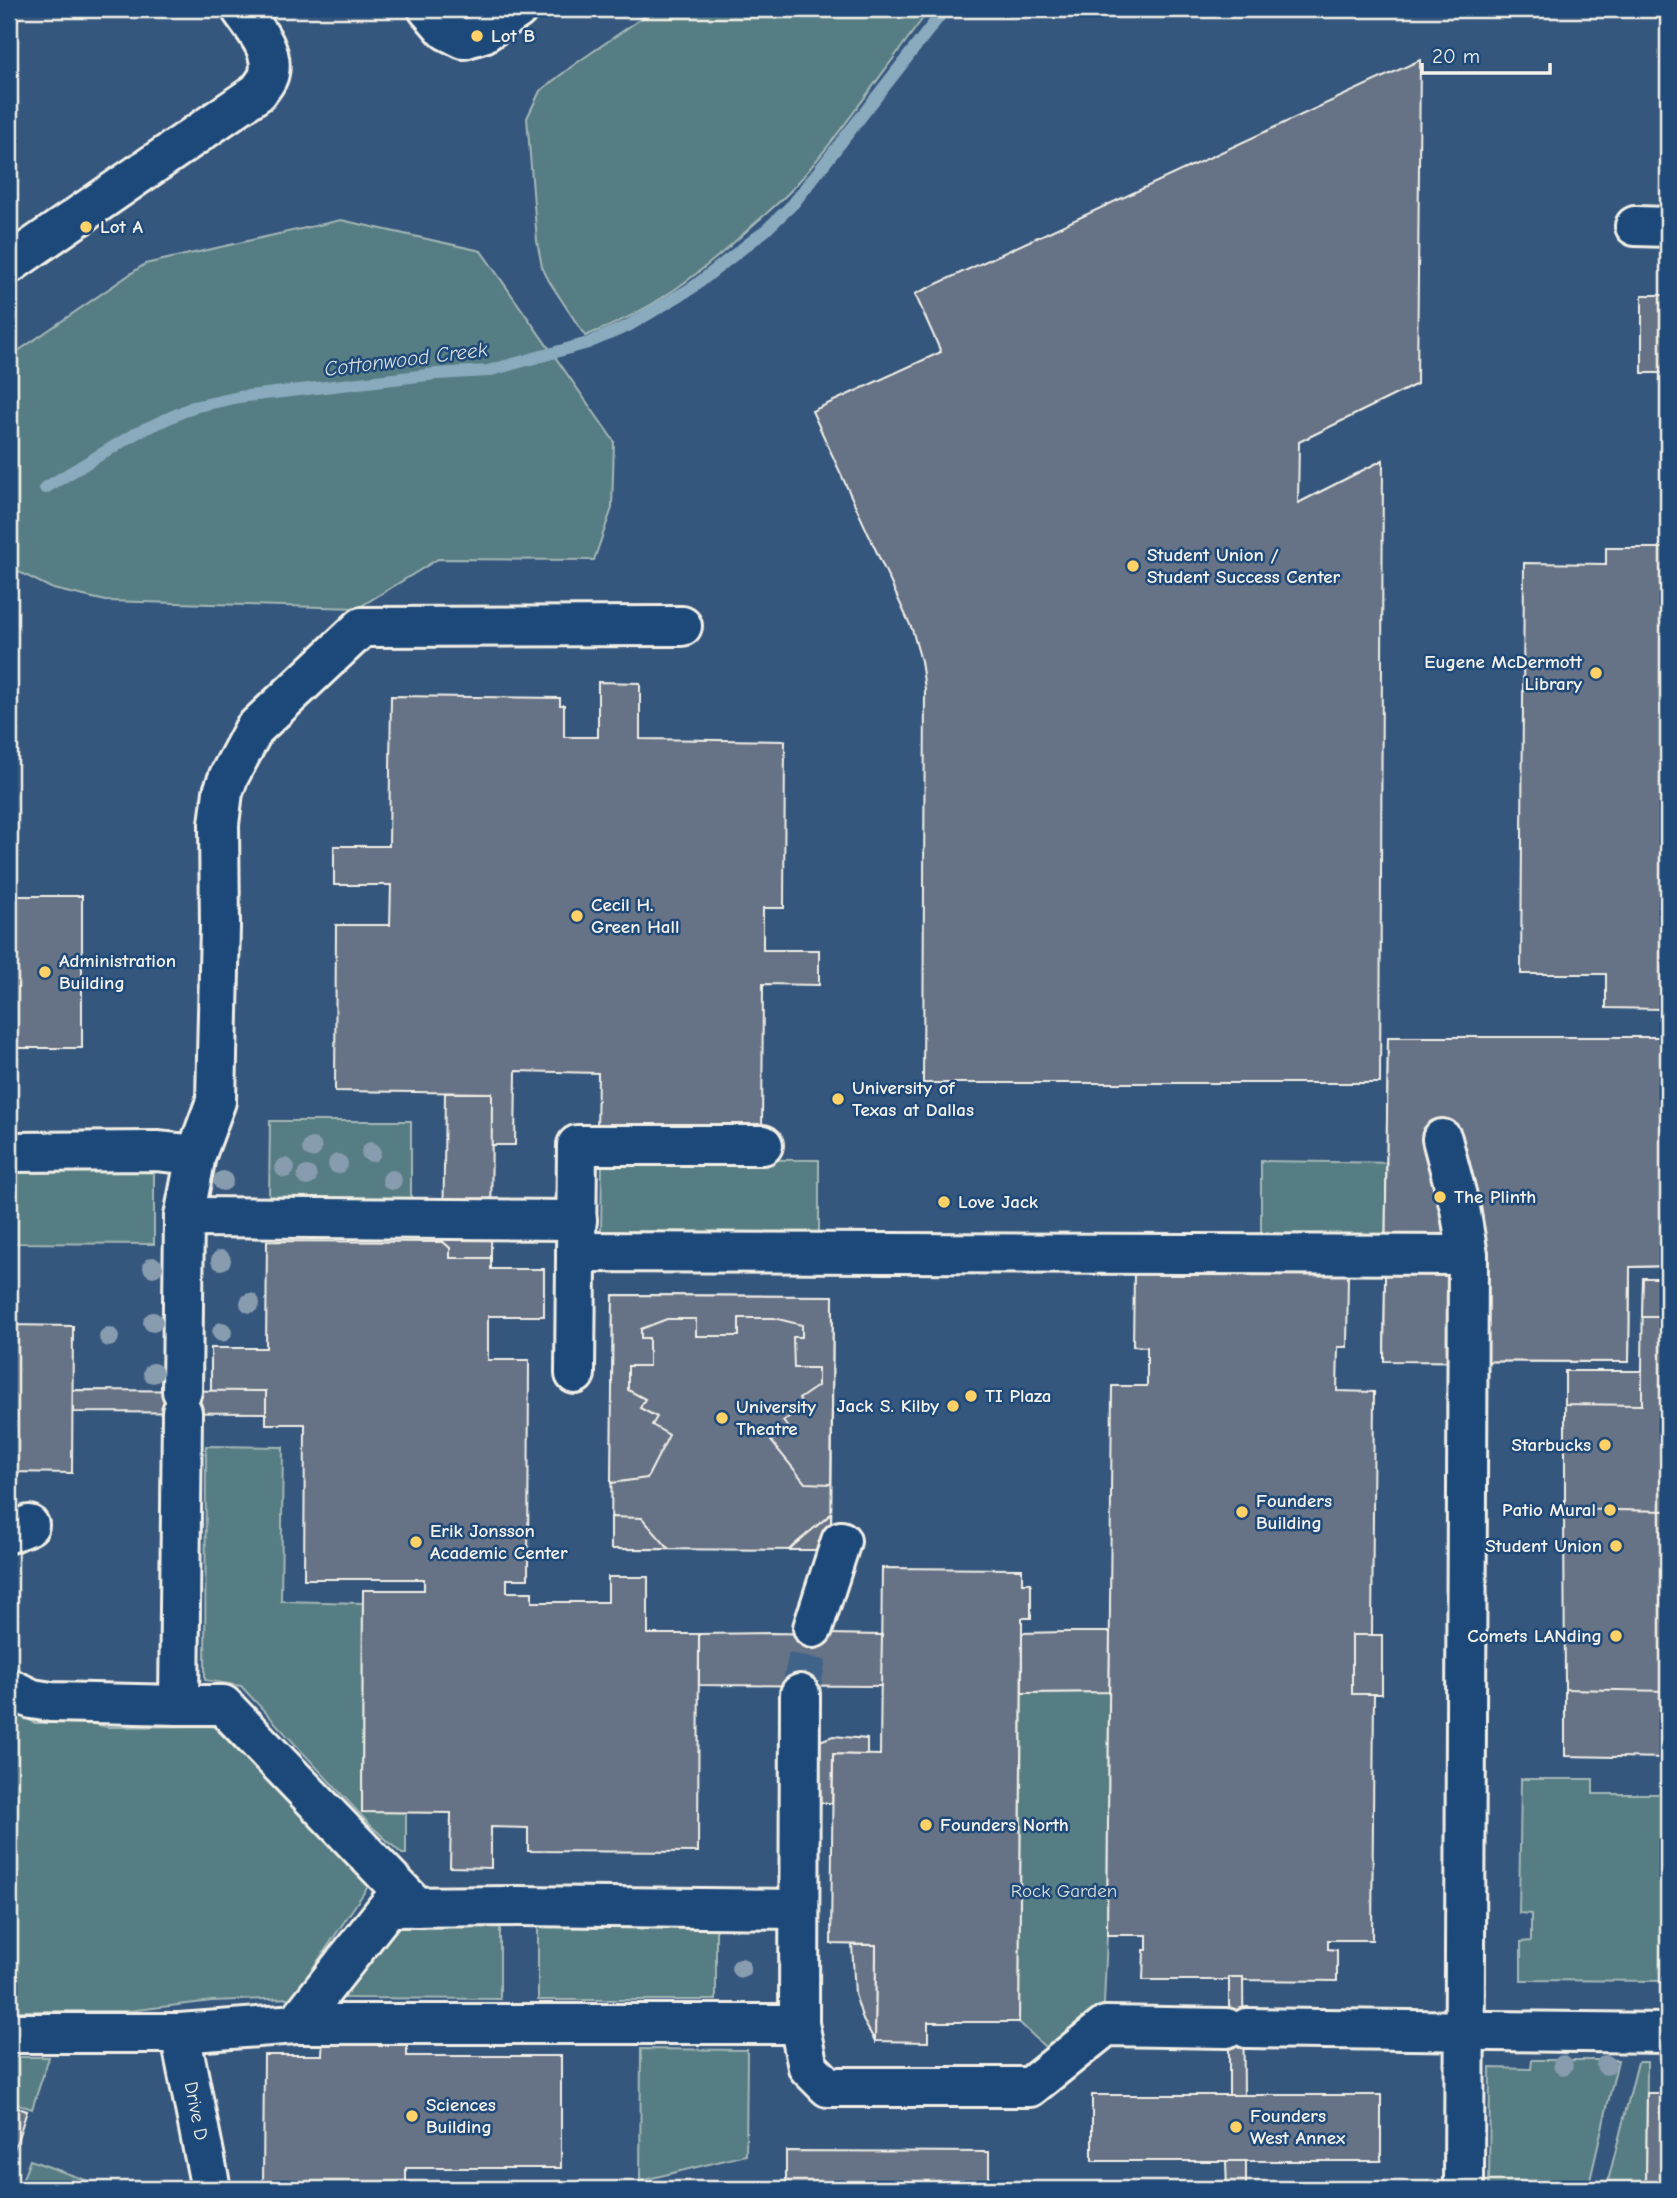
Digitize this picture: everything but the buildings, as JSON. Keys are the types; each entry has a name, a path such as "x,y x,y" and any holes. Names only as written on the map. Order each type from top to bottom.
{"street":[{"path":"9,264 258,92 269,76 270,58 264,43 241,9"},
{"path":"428,9 446,30 464,39 483,33 518,9"},
{"path":"179,1705 184,1217 196,1155 216,1101 220,814 229,776 254,729 362,627 682,626"},
{"path":"1442,1139 1460,1208 1468,1255 1464,2189"},
{"path":"575,1374 577,1145 763,1145"},
{"path":"9,1152 157,1151 196,1155"},
{"path":"184,1217 576,1236 1468,1255"},
{"path":"813,1628 841,1541"},
{"path":"9,1688 32,1699 51,1702 223,1705 417,1907"},
{"path":"800,1693 799,2024 808,2067 828,2087 1030,2087 1106,2026 1668,2033"},
{"path":"296,2024 388,1908 798,1909"},
{"path":"9,2033 180,2033 296,2024 799,2024"},
{"name":"Drive D","path":"180,2033 211,2189"}],"shaded area":[{"name":"University of Texas at Dallas","path":"9,9 1668,9 1668,2189 9,2189"}],"green space":[{"path":"655,9 930,9 830,143 785,197 694,276 674,290 632,315 585,336 542,267 537,241 527,118 540,91"},
{"path":"341,220 481,251 614,441 612,508 594,560 438,559 358,608 106,601 53,589 9,567 9,351 18,351 145,264"},
{"path":"270,1121 411,1121 411,1199 269,1198"},
{"path":"602,1159 819,1160 819,1237 601,1235"},
{"path":"1261,1161 1402,1163 1401,1242 1261,1241"},
{"path":"9,1169 154,1169 154,1244 9,1243"},
{"path":"206,1446 283,1447 281,1601 363,1603 362,1812 406,1812 406,1854 402,1854 370,1825 241,1686 205,1680"},
{"name":"Rock Garden","path":"1109,1692 1104,2004 1048,2050 1019,2022 1022,1693"},
{"path":"9,1710 35,1723 88,1723 108,1727 213,1726 371,1882 293,1998 212,2001 128,2011 9,2011"},
{"path":"1521,1779 1593,1779 1593,1794 1668,1794 1668,1981 1521,1980 1521,1942 1531,1941 1531,1914 1519,1913"},
{"path":"408,1920 500,1920 500,1999 343,1998 387,1937"},
{"path":"538,1921 716,1921 716,2000 538,2000"},
{"path":"641,2049 747,2050 746,2155 640,2181"},
{"path":"9,2057 49,2057 32,2109 9,2101"},
{"path":"1532,2060 1618,2060 1588,2189 1489,2189 1490,2068 1531,2069"},
{"path":"1638,2062 1647,2062 1646,2189 1606,2189"},
{"path":"30,2160 102,2186 113,2189 19,2189"}],"waterway":[{"name":"Cottonwood Creek","path":"45,488 138,432 193,407 239,397 436,374 488,371 588,343 628,326 692,288 766,230 793,204 945,9"}],"tunnel":[{"path":"800,1694 813,1628"}],"place":[{"name":"Lot B","path":"477,36"},
{"name":"Lot A","path":"86,227"},
{"name":"Student Union / Student Success Center","path":"1133,566"},
{"name":"Eugene McDermott Library","path":"1596,673"},
{"name":"Cecil H. Green Hall","path":"577,916"},
{"name":"Administration Building","path":"45,972"},
{"name":"University of Texas at Dallas","path":"838,1099"},
{"name":"The Plinth","path":"1440,1197"},
{"name":"Love Jack","path":"944,1202"},
{"name":"TI Plaza","path":"971,1396"},
{"name":"Jack S. Kilby","path":"953,1406"},
{"name":"University Theatre","path":"722,1418"},
{"name":"Starbucks","path":"1605,1445"},
{"name":"Patio Mural","path":"1610,1510"},
{"name":"Founders Building","path":"1242,1512"},
{"name":"Erik Jonsson Academic Center","path":"416,1542"},
{"name":"Student Union","path":"1616,1546"},
{"name":"Comets LANding","path":"1616,1636"},
{"name":"Founders North","path":"926,1825"},
{"name":"Sciences Building","path":"412,2116"},
{"name":"Founders West Annex","path":"1236,2127"}]}
